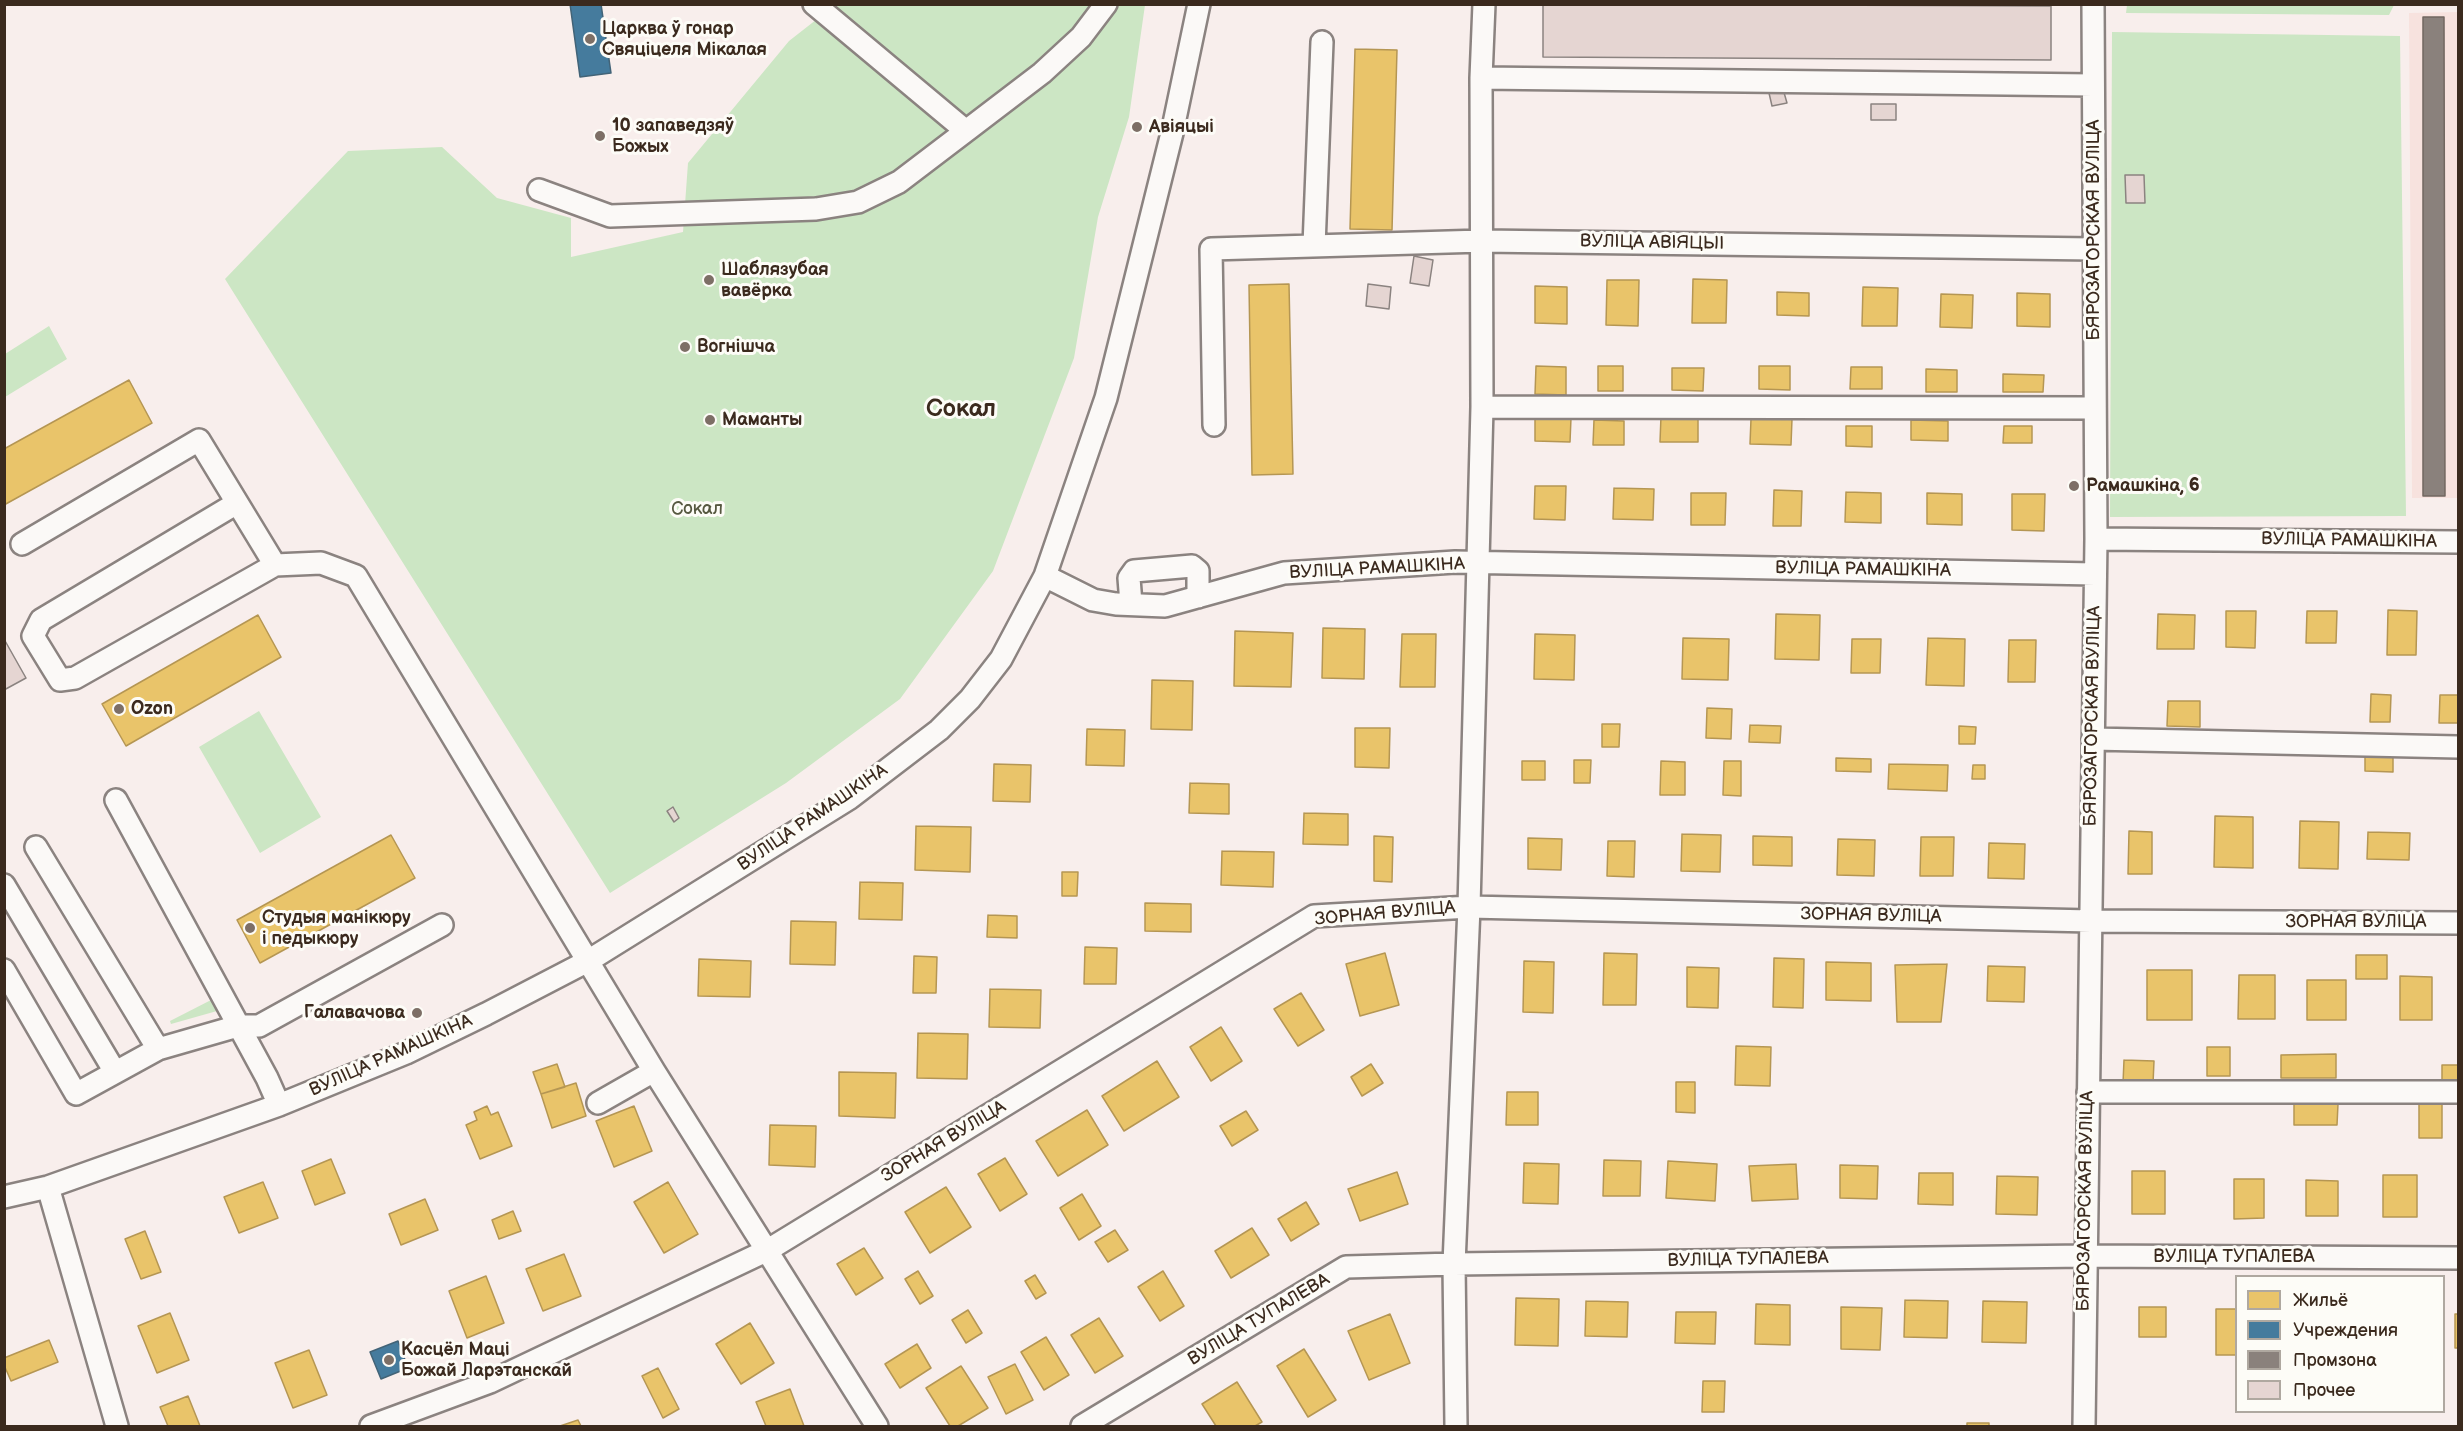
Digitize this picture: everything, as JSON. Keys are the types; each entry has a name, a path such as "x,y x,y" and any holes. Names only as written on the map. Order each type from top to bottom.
{"street":[{"path":"814,4 966,131"},
{"path":"539,190 610,216 816,209 858,202 899,182 1042,73 1081,37 1106,4"},
{"path":"1045,576 1106,398 1168,152 1199,4"},
{"path":"1456,1426 1454,1264 1469,907 1482,407 1481,78 1484,4"},
{"name":"БЯРОЗАГОРСКАЯ ВУЛІЦА","path":"2084,1426 2096,538 2093,4"},
{"path":"1314,246 1322,42"},
{"path":"1481,78 2093,85"},
{"name":"ВУЛІЦА АВІЯЦЫІ","path":"1214,424 1211,249 1482,241 2094,249"},
{"path":"1482,407 2094,408"},
{"path":"22,544 199,440 275,565"},
{"path":"237,503 41,620 33,636 60,680 75,678 275,565 321,563 356,576 654,1071 878,1426"},
{"name":"ВУЛІЦА РАМАШКІНА","path":"2096,538 2458,542"},
{"name":"ВУЛІЦА РАМАШКІНА","path":"4,1197 48,1186 279,1105 406,1053 588,962 850,798 939,730 970,699 1001,659 1045,576 1093,600 1165,606 1284,573 1455,562 2095,574"},
{"path":"1131,604 1129,578 1134,572 1192,566 1198,571 1198,597"},
{"path":"2093,739 2458,747"},
{"path":"116,800 279,1105"},
{"path":"36,847 158,1049"},
{"path":"4,885 115,1072"},
{"name":"ЗОРНАЯ ВУЛІЦА","path":"371,1426 490,1382 768,1250 1314,916 1469,907 2091,921 2458,923"},
{"path":"4,969 76,1094 158,1049 238,1026 259,1026 442,925"},
{"path":"598,1103 654,1071"},
{"path":"2088,1092 2458,1092"},
{"path":"48,1186 117,1426"},
{"name":"ВУЛІЦА ТУПАЛЕВА","path":"1083,1426 1346,1267 2085,1256 2458,1258"}],"shaded area":[{"path":"2458,12 2458,498 2412,498 2409,13"}],"green space":[{"path":"2394,4 2389,15 2126,13 2127,5"},
{"name":"Сокал","path":"835,5 1145,5 1129,117 1098,217 1074,358 993,571 900,699 786,783 610,893 225,279 348,151 442,147 497,198 571,218 571,257 683,232 688,163 789,41"},
{"path":"2112,32 2400,36 2406,516 2110,517"},
{"path":"49,326 67,359 5,397 5,354"},
{"path":"259,711 321,817 260,853 199,747"},
{"path":"213,999 220,1009 217,1011 171,1024 170,1021"}],"building: Жильё":[{"path":"1355,49 1397,50 1392,230 1350,229"},
{"path":"1693,279 1727,280 1726,323 1692,323"},
{"path":"1607,280 1639,280 1638,326 1606,325"},
{"path":"1289,284 1293,474 1252,475 1249,285"},
{"path":"1535,286 1567,287 1567,324 1535,323"},
{"path":"1863,287 1898,288 1897,326 1862,326"},
{"path":"1777,292 1809,293 1809,316 1777,315"},
{"path":"2017,293 2050,294 2050,327 2017,326"},
{"path":"1941,294 1973,295 1972,328 1940,327"},
{"path":"1536,366 1566,367 1566,395 1535,394"},
{"path":"1598,366 1623,366 1623,391 1598,391"},
{"path":"1759,366 1790,366 1790,390 1759,389"},
{"path":"1851,367 1882,367 1882,389 1850,389"},
{"path":"1672,368 1704,368 1703,391 1672,390"},
{"path":"1926,369 1957,370 1957,392 1926,392"},
{"path":"2003,374 2044,375 2043,392 2003,392"},
{"path":"129,380 152,423 4,505 4,449"},
{"path":"1661,416 1698,417 1698,442 1660,442"},
{"path":"1535,417 1571,418 1570,442 1535,441"},
{"path":"1751,419 1792,419 1791,445 1750,444"},
{"path":"1594,420 1624,421 1624,445 1593,445"},
{"path":"1911,420 1948,421 1948,441 1911,440"},
{"path":"1846,426 1872,426 1872,447 1846,446"},
{"path":"2004,426 2032,426 2032,443 2003,443"},
{"path":"1535,486 1566,486 1565,520 1534,519"},
{"path":"1614,488 1654,489 1653,520 1613,519"},
{"path":"1774,490 1802,491 1801,526 1773,526"},
{"path":"1846,492 1881,493 1881,523 1845,522"},
{"path":"1691,493 1726,493 1725,525 1691,525"},
{"path":"1927,493 1962,494 1962,525 1927,524"},
{"path":"2012,494 2045,494 2044,531 2012,530"},
{"path":"2388,610 2417,611 2416,655 2387,655"},
{"path":"2226,611 2256,611 2255,648 2226,647"},
{"path":"2307,611 2337,611 2336,643 2306,643"},
{"path":"1776,614 1820,615 1819,660 1775,659"},
{"path":"2158,614 2195,615 2194,649 2157,649"},
{"path":"258,615 281,657 126,746 102,704"},
{"path":"1323,628 1365,629 1364,679 1322,678"},
{"path":"1235,631 1293,633 1291,687 1234,686"},
{"path":"1402,634 1436,634 1435,687 1400,687"},
{"path":"1535,634 1575,635 1574,680 1534,679"},
{"path":"1683,638 1729,639 1728,680 1682,679"},
{"path":"1928,638 1965,639 1964,686 1926,685"},
{"path":"1852,639 1881,639 1880,673 1851,673"},
{"path":"2009,640 2036,640 2035,682 2008,682"},
{"path":"1152,680 1193,681 1192,730 1151,729"},
{"path":"2371,694 2391,695 2390,722 2370,722"},
{"path":"2440,695 2458,695 2458,723 2439,723"},
{"path":"2168,701 2200,701 2200,727 2167,726"},
{"path":"1707,708 1732,709 1731,739 1706,738"},
{"path":"1602,724 1620,724 1619,747 1602,747"},
{"path":"1750,725 1781,726 1780,743 1749,742"},
{"path":"1959,726 1976,727 1975,744 1959,744"},
{"path":"1355,728 1390,728 1389,768 1355,767"},
{"path":"1087,729 1125,730 1124,766 1086,765"},
{"path":"2365,754 2393,754 2393,772 2365,771"},
{"path":"1836,758 1871,759 1871,772 1836,771"},
{"path":"1574,760 1591,760 1590,783 1574,783"},
{"path":"1522,761 1545,761 1545,780 1522,780"},
{"path":"1661,761 1685,762 1685,795 1660,795"},
{"path":"1724,761 1741,761 1741,796 1723,795"},
{"path":"994,764 1031,765 1030,802 993,801"},
{"path":"1889,764 1948,765 1947,791 1888,789"},
{"path":"1973,765 1985,765 1985,779 1972,779"},
{"path":"1190,783 1229,784 1229,814 1189,813"},
{"path":"1304,813 1348,814 1348,845 1303,844"},
{"path":"2215,816 2253,817 2253,868 2214,867"},
{"path":"2300,821 2339,822 2338,869 2299,868"},
{"path":"916,826 971,827 970,872 915,870"},
{"path":"2129,831 2152,832 2152,874 2128,874"},
{"path":"2368,832 2410,833 2409,860 2367,859"},
{"path":"1682,834 1721,835 1720,872 1681,871"},
{"path":"391,835 415,878 260,963 237,920"},
{"path":"1374,836 1393,837 1392,882 1374,881"},
{"path":"1753,836 1792,837 1792,866 1753,865"},
{"path":"1921,837 1954,837 1953,876 1920,876"},
{"path":"1528,838 1562,839 1561,870 1528,869"},
{"path":"1838,839 1875,840 1874,876 1837,875"},
{"path":"1608,841 1635,841 1634,877 1607,876"},
{"path":"1989,843 2025,844 2024,879 1988,878"},
{"path":"1222,851 1274,852 1273,887 1221,885"},
{"path":"1062,872 1078,872 1077,896 1062,896"},
{"path":"860,882 903,883 902,920 859,919"},
{"path":"1145,903 1191,904 1191,932 1145,931"},
{"path":"988,915 1017,916 1017,938 987,937"},
{"path":"791,921 836,922 835,965 790,964"},
{"path":"1085,947 1117,948 1116,984 1084,984"},
{"path":"1385,953 1399,1005 1360,1016 1346,964"},
{"path":"1604,953 1637,954 1636,1005 1603,1005"},
{"path":"2356,955 2387,955 2387,979 2356,979"},
{"path":"914,956 937,957 936,993 913,993"},
{"path":"1774,958 1804,959 1803,1008 1773,1007"},
{"path":"699,959 751,961 750,997 698,996"},
{"path":"1524,961 1554,962 1553,1013 1523,1012"},
{"path":"1826,962 1871,963 1871,1001 1826,1000"},
{"path":"1947,964 1941,1022 1897,1022 1895,965"},
{"path":"1988,966 2025,967 2024,1002 1987,1001"},
{"path":"1687,967 1719,968 1718,1008 1687,1007"},
{"path":"2147,970 2192,970 2192,1020 2147,1020"},
{"path":"2239,975 2275,975 2275,1019 2238,1019"},
{"path":"2400,976 2432,977 2432,1020 2400,1020"},
{"path":"2307,980 2346,980 2346,1020 2307,1020"},
{"path":"990,989 1041,990 1040,1028 989,1027"},
{"path":"1301,993 1324,1030 1298,1046 1274,1009"},
{"path":"1221,1027 1242,1061 1211,1081 1190,1047"},
{"path":"918,1033 968,1034 967,1079 917,1078"},
{"path":"1736,1046 1771,1047 1770,1086 1735,1085"},
{"path":"2207,1047 2230,1047 2230,1076 2207,1076"},
{"path":"2336,1054 2336,1078 2281,1078 2281,1055"},
{"path":"2124,1060 2154,1061 2153,1084 2123,1083"},
{"path":"1157,1061 1179,1097 1124,1131 1102,1096"},
{"path":"557,1064 565,1087 541,1094 533,1072"},
{"path":"1371,1064 1383,1083 1362,1096 1351,1077"},
{"path":"2442,1065 2458,1065 2458,1083 2442,1083"},
{"path":"839,1072 896,1073 895,1118 839,1116"},
{"path":"1676,1082 1695,1082 1695,1113 1676,1112"},
{"path":"576,1083 586,1116 552,1128 541,1094"},
{"path":"1507,1092 1538,1092 1538,1125 1506,1125"},
{"path":"2442,1102 2442,1138 2419,1138 2419,1103"},
{"path":"2294,1104 2338,1104 2337,1125 2294,1125"},
{"path":"487,1106 491,1115 498,1112 512,1146 480,1159 466,1125 477,1120 474,1112"},
{"path":"634,1106 652,1151 614,1167 596,1121"},
{"path":"1087,1110 1108,1145 1058,1176 1036,1141"},
{"path":"1246,1111 1258,1130 1232,1146 1220,1126"},
{"path":"770,1125 816,1126 815,1167 769,1165"},
{"path":"1005,1158 1027,1194 1000,1211 978,1174"},
{"path":"331,1159 345,1193 315,1205 302,1171"},
{"path":"1604,1160 1641,1161 1640,1196 1603,1196"},
{"path":"1668,1161 1717,1164 1715,1201 1666,1198"},
{"path":"1524,1163 1559,1164 1558,1204 1523,1203"},
{"path":"1796,1164 1798,1199 1752,1201 1749,1166"},
{"path":"1840,1165 1878,1166 1877,1199 1840,1198"},
{"path":"2132,1171 2165,1171 2165,1214 2132,1214"},
{"path":"1397,1172 1408,1204 1360,1221 1348,1189"},
{"path":"1919,1173 1953,1173 1953,1205 1918,1204"},
{"path":"2383,1175 2417,1175 2417,1217 2383,1217"},
{"path":"1997,1176 2038,1177 2037,1215 1996,1214"},
{"path":"2234,1179 2264,1179 2264,1218 2234,1219"},
{"path":"2306,1180 2338,1181 2338,1216 2306,1216"},
{"path":"263,1182 278,1218 239,1233 224,1197"},
{"path":"668,1182 698,1234 664,1253 634,1202"},
{"path":"946,1187 971,1227 930,1253 905,1212"},
{"path":"1082,1194 1101,1226 1079,1240 1060,1208"},
{"path":"425,1199 438,1230 401,1245 389,1214"},
{"path":"1306,1202 1319,1224 1291,1241 1278,1219"},
{"path":"513,1211 521,1231 499,1239 492,1220"},
{"path":"1252,1228 1269,1255 1231,1278 1215,1251"},
{"path":"1115,1230 1128,1250 1108,1262 1095,1242"},
{"path":"145,1231 161,1272 141,1279 125,1239"},
{"path":"864,1248 883,1278 856,1295 837,1264"},
{"path":"564,1254 581,1296 543,1311 526,1269"},
{"path":"918,1271 933,1296 920,1304 905,1279"},
{"path":"1163,1271 1184,1306 1160,1321 1138,1287"},
{"path":"1035,1275 1046,1293 1036,1299 1025,1281"},
{"path":"486,1276 504,1323 467,1338 449,1291"},
{"path":"1516,1298 1559,1299 1558,1346 1515,1345"},
{"path":"1905,1300 1948,1301 1947,1338 1904,1337"},
{"path":"1586,1301 1628,1302 1627,1337 1585,1336"},
{"path":"1983,1301 2027,1302 2026,1343 1982,1342"},
{"path":"1756,1304 1790,1305 1790,1345 1755,1344"},
{"path":"1841,1307 1882,1308 1880,1350 1841,1349"},
{"path":"2139,1307 2166,1307 2166,1337 2139,1337"},
{"path":"2216,1309 2235,1309 2235,1355 2216,1355"},
{"path":"968,1310 982,1333 966,1343 952,1320"},
{"path":"1676,1312 1716,1312 1715,1344 1675,1343"},
{"path":"170,1313 189,1360 157,1373 138,1326"},
{"path":"1390,1314 1410,1363 1369,1380 1348,1331"},
{"path":"2455,1314 2458,1314 2458,1348 2455,1348"},
{"path":"1099,1318 1123,1356 1095,1373 1071,1335"},
{"path":"750,1323 774,1363 741,1384 716,1344"},
{"path":"1046,1337 1069,1375 1044,1390 1021,1352"},
{"path":"49,1340 58,1362 11,1381 4,1365 4,1358"},
{"path":"917,1344 931,1368 900,1388 885,1364"},
{"path":"1304,1349 1336,1400 1308,1417 1277,1366"},
{"path":"309,1350 327,1395 293,1408 275,1363"},
{"path":"1015,1364 1033,1400 1006,1414 988,1377"},
{"path":"961,1366 988,1408 958,1426 950,1426 926,1388"},
{"path":"658,1368 679,1409 663,1418 642,1376"},
{"path":"1703,1381 1725,1381 1724,1412 1702,1412"},
{"path":"1237,1382 1262,1422 1255,1426 1216,1426 1202,1404"},
{"path":"790,1389 804,1426 766,1426 756,1402"},
{"path":"188,1396 200,1426 168,1426 160,1407"},
{"path":"578,1420 581,1426 560,1426"},
{"path":"1967,1423 1989,1423 1989,1426 1967,1426"}],"building: Учреждения":[{"name":"Царква ў гонар Свяціцеля Мікалая","path":"570,4 601,4 611,73 580,77"},
{"name":"Касцёл Маці Божай Ларэтанскай","path":"398,1341 408,1368 381,1379 370,1352"}],"building: Промзона":[{"path":"2423,17 2444,17 2445,496 2423,496"}],"building: Прочее":[{"path":"1543,4 2051,6 2051,60 1543,57"},
{"path":"1783,89 1787,103 1772,106 1769,93"},
{"path":"1871,104 1896,104 1896,120 1871,120"},
{"path":"2125,175 2144,175 2145,203 2126,203"},
{"path":"1414,256 1433,260 1429,286 1410,283"},
{"path":"1368,284 1391,287 1389,309 1366,306"},
{"path":"4,639 26,678 4,690"},
{"path":"673,807 679,818 674,822 667,811"}],"place":[{"name":"Царква ў гонар Свяціцеля Мікалая","path":"590,39"},
{"name":"Авіяцыі","path":"1137,127"},
{"name":"10 запаведзяў Божых","path":"600,136"},
{"name":"Шаблязубая вавёрка","path":"709,280"},
{"name":"Вогнішча","path":"685,347"},
{"name":"Маманты","path":"710,420"},
{"name":"Рамашкіна, 6","path":"2074,486"},
{"name":"Ozon","path":"119,709"},
{"name":"Студыя манікюру і педыкюру","path":"250,928"},
{"name":"Галавачова","path":"417,1013"},
{"name":"Касцёл Маці Божай Ларэтанскай","path":"389,1360"}],"district":[{"name":"Сокал","path":"961,410"}]}
